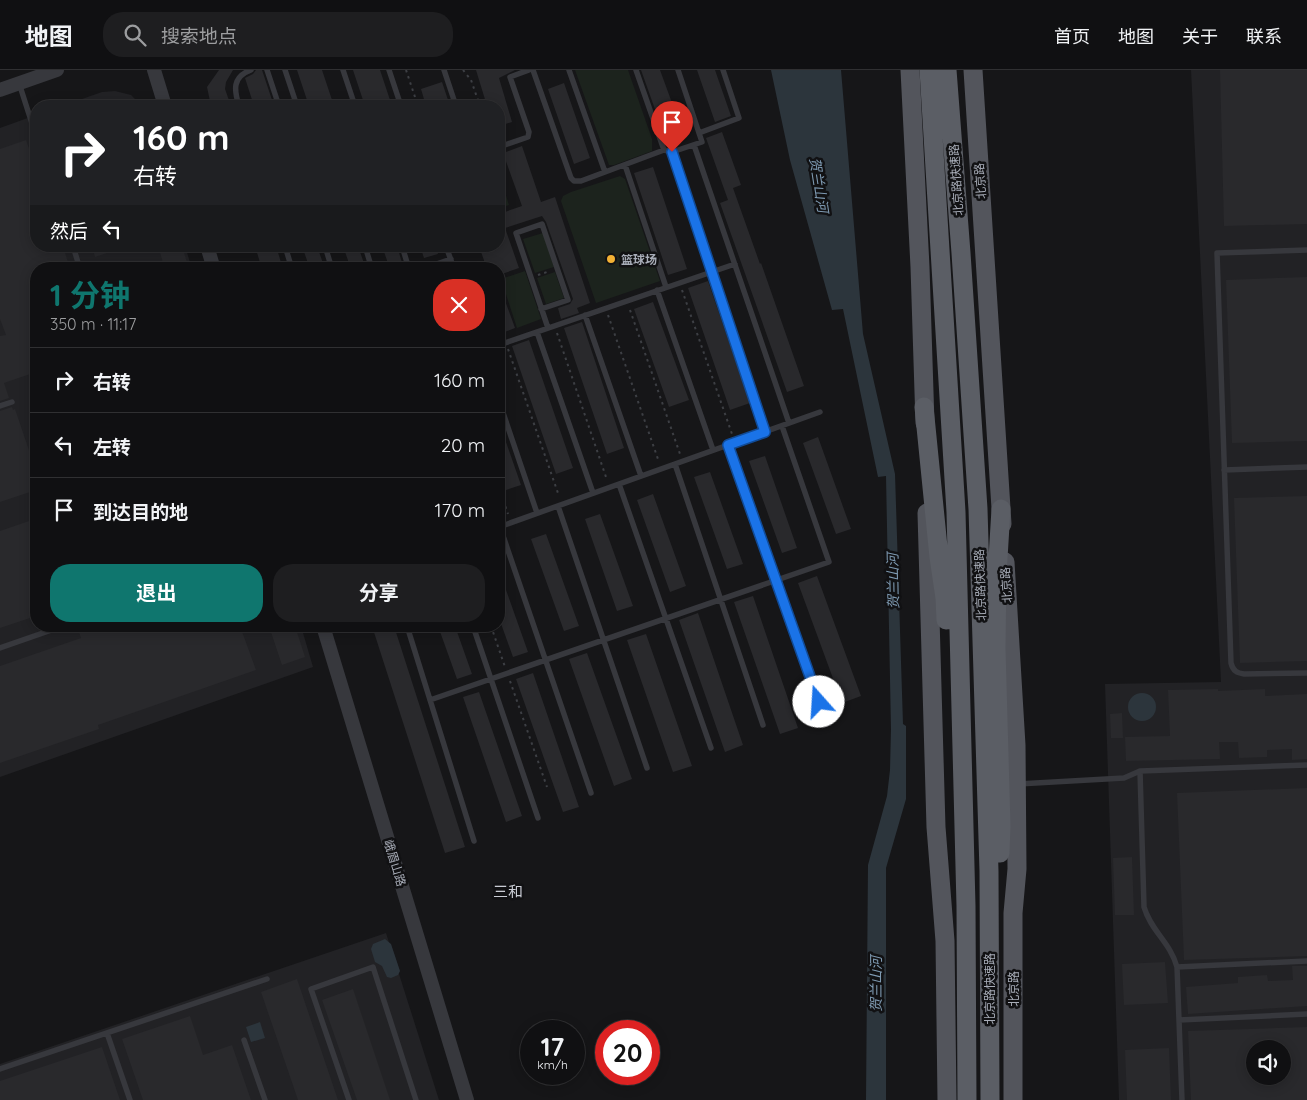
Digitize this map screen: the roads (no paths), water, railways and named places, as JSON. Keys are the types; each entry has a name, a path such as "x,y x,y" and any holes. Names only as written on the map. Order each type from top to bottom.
{"highway":[{"name":"北京路快速路","path":"929,70 956,512 966,906 967,1100"},
{"name":"北京路快速路","path":"947,70 978,519 989,871 990,1100"},
{"path":"924,407 945,598 954,813 966,906"},
{"path":"989,966 999,873 1001,826 996,648 997,575 1001,509"}],"main road":[{"path":"910,70 920,266 936,827 945,941 947,1100"},
{"name":"北京路","path":"973,70 1016,745 1017,869 1014,892 1013,933 1013,1100"}],"street":[{"path":"0,90 57,70"},
{"path":"154,70 163,100"},
{"name":"峨眉山路","path":"325,632 467,1100"}],"lane":[{"path":"238,100 235,92 238,80 241,74 251,70"},
{"path":"267,70 277,100"},
{"path":"285,70 294,100"},
{"path":"343,70 353,100"},
{"path":"389,70 399,100"},
{"path":"444,70 454,100"},
{"path":"505,145 528,137 529,132 507,70"},
{"path":"510,77 528,70"},
{"path":"533,70 570,178 574,181 581,181 664,150 672,152 702,142 678,70"},
{"path":"569,70 605,172"},
{"path":"636,70 664,150"},
{"path":"699,133 739,118 722,70"},
{"path":"19,83 30,117"},
{"path":"694,144 788,423"},
{"path":"672,152 765,432"},
{"path":"624,165 666,287"},
{"path":"542,309 568,300 542,224 516,233 548,328"},
{"path":"1307,250 1218,253 1232,669 1237,673 1244,674 1307,673"},
{"path":"448,252 451,262"},
{"path":"442,262 450,259"},
{"path":"505,342 735,264"},
{"path":"657,290 713,450"},
{"path":"585,315 641,476"},
{"path":"537,332 593,493"},
{"path":"0,406 12,402"},
{"path":"505,525 820,412"},
{"path":"505,419 537,514"},
{"path":"430,700 829,562 782,426"},
{"path":"728,445 819,702"},
{"path":"675,464 763,725"},
{"path":"1224,470 1307,467"},
{"path":"619,484 711,748"},
{"path":"560,505 648,768"},
{"path":"505,541 591,793"},
{"path":"0,648 46,632"},
{"path":"409,632 474,841"},
{"path":"475,632 538,818"},
{"path":"1017,784 1124,778 1140,771 1307,765"},
{"path":"1140,771 1144,907 1147,918 1174,955 1177,967 1182,1100"},
{"path":"1177,967 1307,962"},
{"path":"348,1100 311,989 373,968 416,1100"},
{"path":"0,1069 267,979"},
{"path":"1179,1020 1307,1014"},
{"path":"107,1033 130,1100"},
{"path":"244,1040 265,1100"}],"water":[{"name":"贺兰山河","path":"771,70 841,70 863,334 895,474 903,724 906,726 906,799 886,868 886,1100 866,1100 868,865 887,796 890,770 891,729 886,476 878,477 843,309 832,310 790,160"},
{"path":"1142,693 1152,697 1156,707 1152,717 1142,721 1132,717 1128,707 1132,697"},
{"path":"385,939 391,944 400,971 398,975 391,978 387,977 382,966 375,962 371,949 373,944"},
{"path":"260,1022 265,1038 251,1042 246,1027"}],"place":[{"name":"篮球场","path":"611,259"}],"district":[{"name":"三和","path":"508,891"}]}
